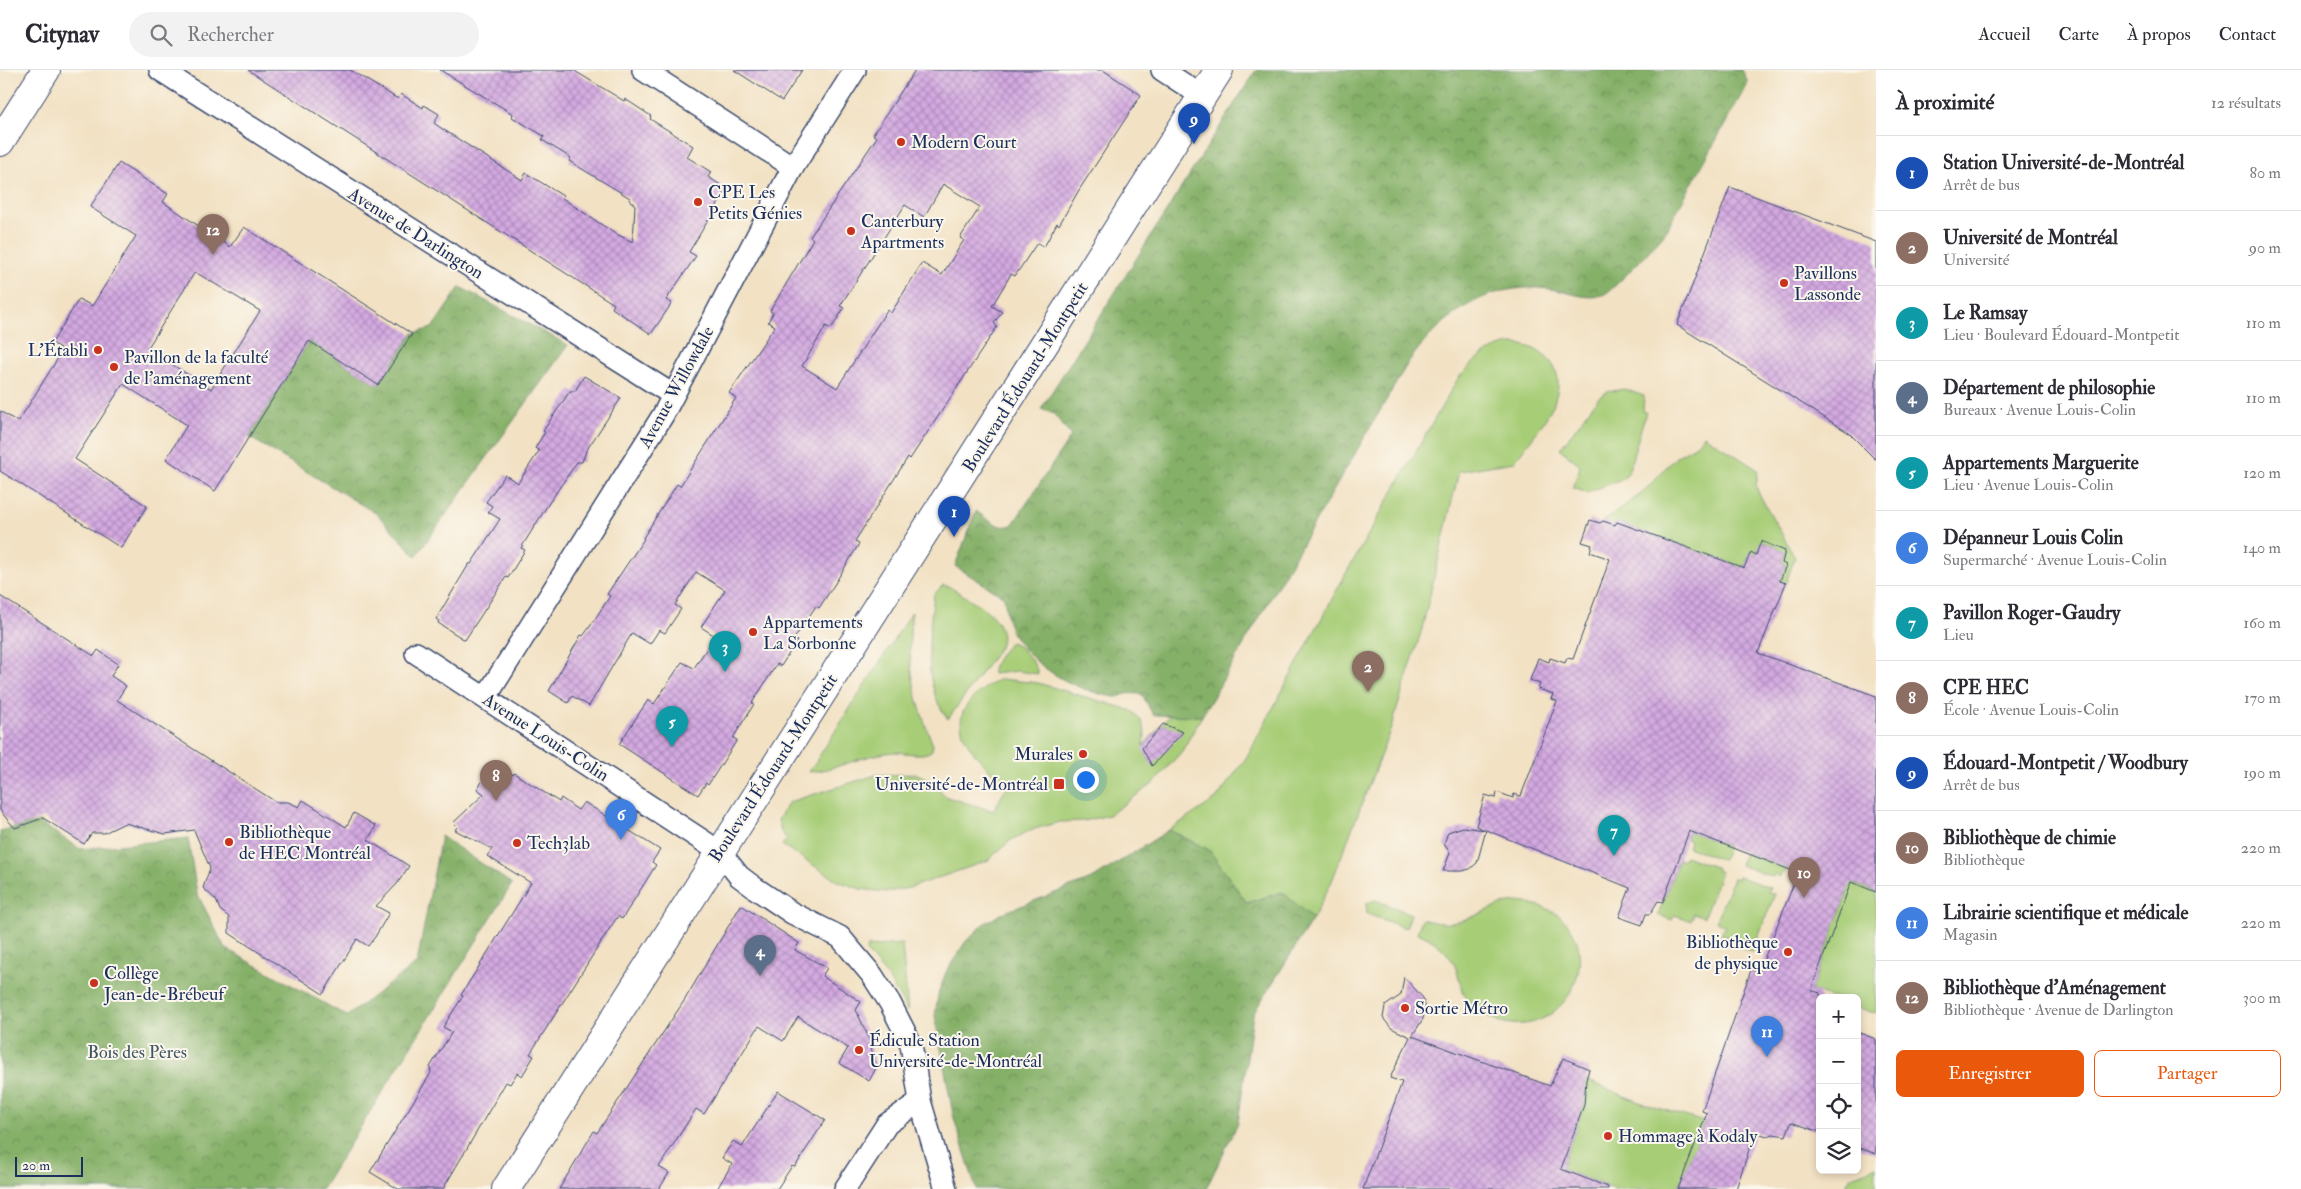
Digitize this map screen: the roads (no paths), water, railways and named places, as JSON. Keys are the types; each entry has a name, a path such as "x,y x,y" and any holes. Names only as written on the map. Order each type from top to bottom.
{"street":[{"path":"0,142 46,70"},
{"name":"Avenue de Darlington","path":"160,70 673,395"},
{"path":"643,70 793,167"},
{"name":"Avenue Willowdale","path":"486,697 673,395 793,167 855,70"},
{"path":"1162,70 1202,96"},
{"name":"Boulevard Édouard-Montpetit","path":"506,1189 1219,70"},
{"name":"Avenue Louis-Colin","path":"416,653 486,697 720,852 740,876 754,888 792,913 840,938 872,975 890,1003 911,1044 920,1101 946,1189"},
{"path":"845,1189 887,1124 920,1101"}],"place":[{"name":"Modern Court","path":"901,142"},
{"name":"Édouard-Montpetit / Woodbury","path":"1194,144"},
{"name":"CPE Les Petits Génies","path":"698,202"},
{"name":"Canterbury Apartments","path":"851,231"},
{"name":"Bibliothèque d'Aménagement","path":"213,255"},
{"name":"Pavillons Lassonde","path":"1784,283"},
{"name":"L'Établi","path":"98,350"},
{"name":"Pavillon de la faculté de l'aménagement","path":"114,367"},
{"name":"Station Université-de-Montréal","path":"954,537"},
{"name":"Appartements La Sorbonne","path":"753,632"},
{"name":"Le Ramsay","path":"725,672"},
{"name":"Université de Montréal","path":"1368,692"},
{"name":"Appartements Marguerite","path":"672,747"},
{"name":"Murales","path":"1083,754"},
{"name":"Université-de-Montréal","path":"1059,784"},
{"name":"CPE HEC","path":"496,801"},
{"name":"Dépanneur Louis Colin","path":"621,840"},
{"name":"Bibliothèque de HEC Montréal","path":"229,842"},
{"name":"Tech3lab","path":"517,843"},
{"name":"Pavillon Roger-Gaudry","path":"1614,856"},
{"name":"Bibliothèque de chimie","path":"1804,898"},
{"name":"Bibliothèque de physique","path":"1788,952"},
{"name":"Département de philosophie","path":"760,976"},
{"name":"Collège Jean-de-Brébeuf","path":"94,983"},
{"name":"Sortie Métro","path":"1405,1008"},
{"name":"Édicule Station Université-de-Montréal","path":"859,1050"},
{"name":"Librairie scientifique et médicale","path":"1767,1057"},
{"name":"Hommage à Kodaly","path":"1608,1136"}],"park label":[{"name":"Bois des Pères","path":"137,1052"}]}
